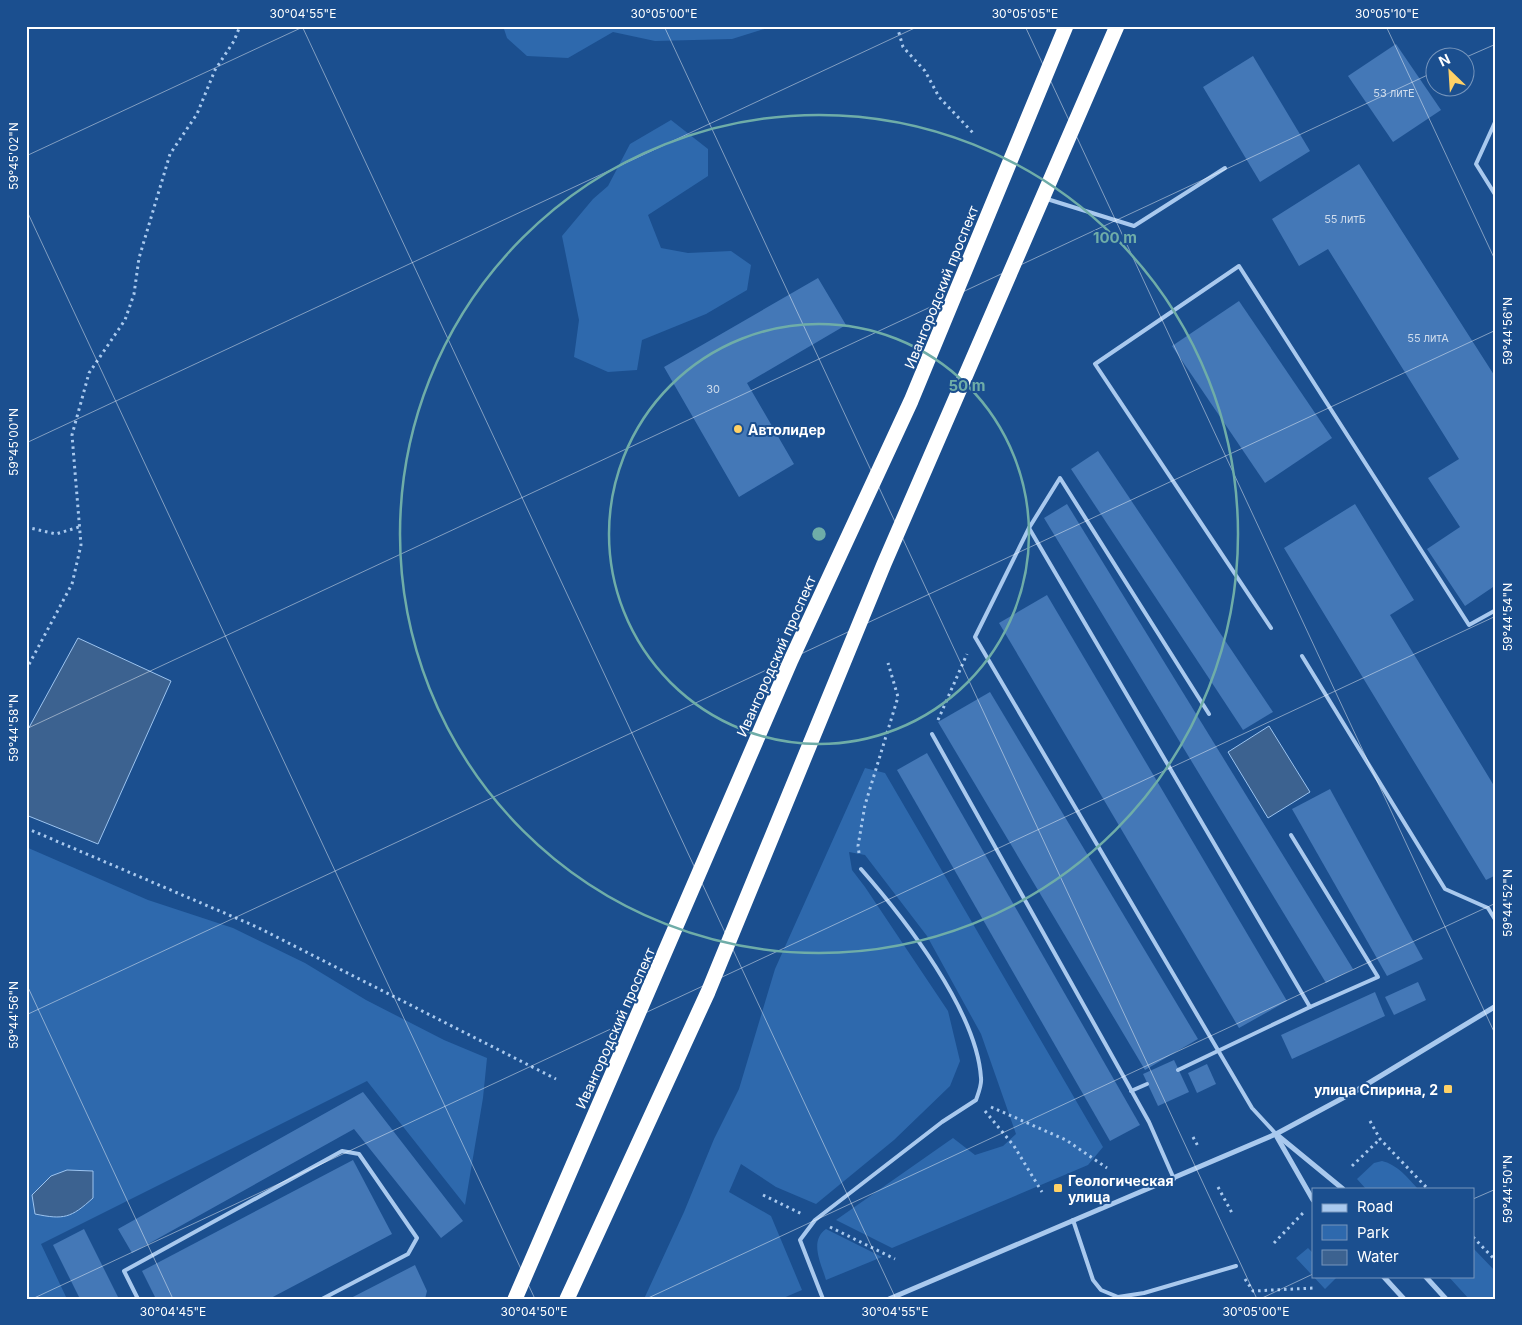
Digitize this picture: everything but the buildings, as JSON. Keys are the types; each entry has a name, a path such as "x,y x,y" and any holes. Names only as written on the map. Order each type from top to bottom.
{"highway":[{"name":"Ивангородский проспект","path":"515,1299 791,660 912,401 1066,26"},
{"path":"567,1299 708,992 884,564 1117,26"}],"street":[{"path":"889,1299 1276,1134 1354,1092 1496,1006"},
{"path":"1276,1134 1342,1188"},
{"path":"1276,1134 1312,1198"},
{"path":"1385,1278 1404,1299"},
{"path":"1427,1278 1446,1299"}],"lane":[{"path":"1496,120 1476,164 1496,196"},
{"path":"1042,198 1134,226 1225,168"},
{"path":"1271,628 1095,364 1239,266 1469,625 1496,610"},
{"path":"1209,714 1060,478 1029,528 975,637 1252,1108 1276,1134"},
{"path":"1029,528 1310,1007"},
{"path":"1302,656 1445,889 1488,908 1496,921"},
{"path":"932,734 1153,1129 1174,1179"},
{"path":"1178,1070 1378,977 1291,835"},
{"path":"823,1299 800,1240 815,1220 942,1122 976,1100 982,1080 974,1040 942,977 895,908 861,868"},
{"path":"1131,1092 1147,1084"},
{"path":"138,1299 124,1271 342,1151 359,1154 417,1238 408,1254 322,1299"},
{"path":"1073,1220 1093,1280 1101,1290 1118,1297 1144,1293 1236,1266"}],"path":[{"path":"26,670 72,584 81,545 72,435 89,373 125,320 134,294 139,258 170,154 197,114 215,70 234,40 240,26"},
{"path":"897,26 904,47 925,71 939,97 974,134"},
{"path":"26,527 56,534 79,526"},
{"path":"932,734 975,637"},
{"path":"861,868 858,846 865,805 898,697 888,663"},
{"path":"26,828 257,927 556,1079"},
{"path":"976,1100 1066,1140 1107,1168"},
{"path":"976,1100 1014,1146 1042,1192"},
{"path":"1370,1121 1380,1139 1427,1188"},
{"path":"1194,1137 1199,1148"},
{"path":"1352,1166 1380,1139"},
{"path":"1218,1187 1232,1213"},
{"path":"1274,1243 1305,1210"},
{"path":"1474,1238 1496,1261"},
{"path":"1253,1291 1314,1288"}],"green space":[{"path":"503,26 774,26 732,39 655,41 613,32 568,58 527,56 507,38"},
{"path":"671,120 708,149 708,176 648,215 661,248 688,253 731,251 751,265 747,290 706,314 642,340 637,370 608,372 574,357 579,320 562,236 593,199 608,186 630,144"},
{"path":"865,768 885,773 1103,1147 1088,1165 892,1248 836,1220 953,1138 975,1155 1003,1146 1016,1134 981,1034 927,936 865,855 849,852 852,870 948,1011 960,1061 950,1086 894,1140 816,1204 776,1187 741,1164 729,1192 771,1216 802,1290 781,1299 644,1299 684,1212 714,1139 739,1089 775,969"},
{"path":"26,847 148,900 233,928 305,963 366,1000 444,1040 487,1058 483,1098 465,1205 367,1081 41,1244 67,1299 26,1299"},
{"path":"1382,1161 1398,1168 1417,1188 1365,1188 1357,1179 1374,1163"},
{"path":"826,1229 882,1257 826,1280 819,1260 817,1246 821,1234"},
{"path":"1308,1248 1312,1252 1312,1275 1296,1258"},
{"path":"1474,1249 1496,1272 1496,1299 1469,1299 1450,1278 1474,1278"},
{"path":"1315,1278 1336,1278 1325,1289"}],"water":[{"path":"78,638 171,681 98,844 26,815 26,733"},
{"path":"1269,726 1310,792 1268,818 1228,752"},
{"path":"67,1170 93,1171 93,1198 79,1210 67,1216 53,1217 35,1214 32,1195 51,1176"}],"place":[{"name":"Автолидер","path":"738,429"},
{"name":"улица Спирина, 2","path":"1448,1089"},
{"name":"Геологическая улица","path":"1058,1188"}]}
